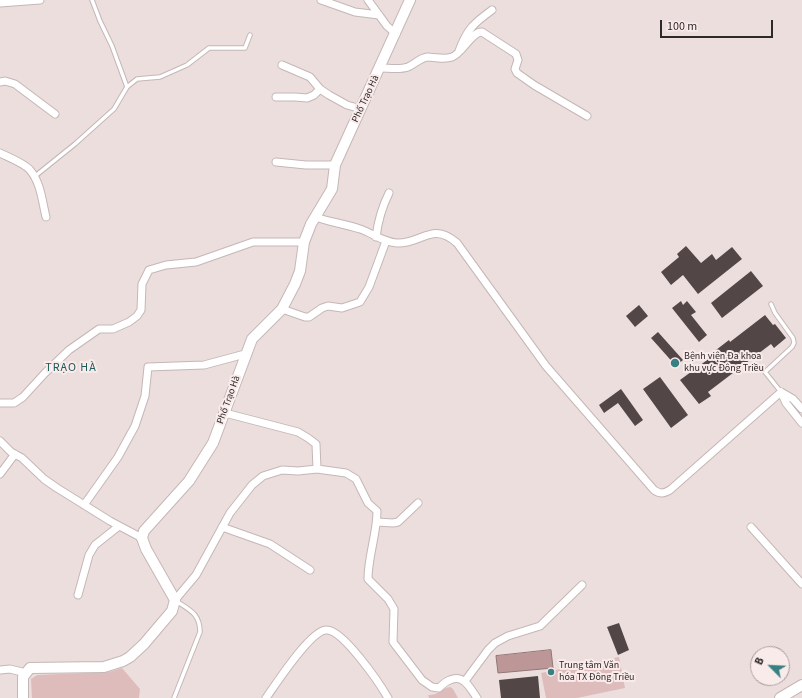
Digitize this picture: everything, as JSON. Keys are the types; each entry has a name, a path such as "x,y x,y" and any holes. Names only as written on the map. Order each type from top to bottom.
{"street":[{"path":"5,2 40,0"},
{"path":"321,0 355,12 378,15"},
{"path":"368,0 378,15 396,34"},
{"name":"Phố Trạo Hà","path":"142,538 144,531 189,481 202,462 213,443 252,339 282,309 298,277 304,242 311,224 332,189 335,165 396,34 410,0"},
{"path":"458,53 468,32 476,21 492,10"},
{"path":"380,68 408,67 428,57 444,59 452,57 458,53 475,35 482,32 516,54 518,60 516,69 517,73 534,85 587,116"},
{"path":"282,65 310,77 320,89 329,95 347,105 361,109"},
{"path":"0,82 11,82 15,84 55,114"},
{"path":"276,97 307,98 314,95 320,89"},
{"path":"0,153 30,169 38,184 46,217"},
{"path":"276,162 306,165 335,165"},
{"path":"376,237 381,209 389,192"},
{"path":"315,217 360,229 386,241 402,243 439,233 449,236 456,243 546,366 658,493 663,494 670,490 781,392"},
{"path":"282,309 309,317 322,308 328,306 342,308 360,302 369,287 386,241"},
{"path":"0,403 14,403 23,397 69,350 99,329 113,329 129,322 137,316 141,310 142,284 149,270 166,265 196,262 253,242 304,242"},
{"path":"84,505 118,457 135,426 145,396 146,370 148,368 204,365 246,354"},
{"path":"781,392 793,399 802,409"},
{"path":"781,392 786,403 802,423"},
{"path":"225,413 298,432 308,438 316,444 317,469"},
{"path":"0,441 22,458 44,480 119,526 142,538 146,550 175,600"},
{"path":"0,474 15,454"},
{"path":"23,698 23,677 30,668 104,667 122,661 130,656 144,644 172,611 175,600 196,575 230,513 252,485 263,476 282,470 298,471 317,469 346,473 356,479 368,503 377,511 377,522 368,566 368,579 388,599 394,609 393,642 422,680 432,687 439,688 450,680 460,679 465,681 477,698"},
{"path":"377,522 398,522 418,503"},
{"path":"78,595 89,555 96,545 119,526"},
{"path":"222,527 270,544 310,570"},
{"path":"751,527 802,584"},
{"path":"465,681 495,643 508,636 540,626 582,585"},
{"path":"266,698 282,674 313,636 321,631 331,630 340,636 369,668 388,698"},
{"path":"0,670 10,669 26,673"},
{"path":"781,698 802,685"}],"lane":[{"path":"92,0 112,46 127,87"},
{"path":"34,177 75,144 114,109 127,87 137,79 160,77 186,65 209,48 245,48 250,36"},
{"path":"770,304 794,338 792,347 765,372 781,392"},
{"path":"174,698 200,632 198,617 188,608 175,600"}],"shaded area":[{"path":"551,650 553,668 498,673 496,656"},
{"path":"619,657 625,688 577,698 546,698 541,673"},
{"path":"122,668 140,689 139,698 32,698 31,679 37,675 109,672"},
{"path":"450,687 453,689 458,698 429,698 428,695 435,694"}],"building":[{"path":"686,246 701,263 712,254 716,260 732,247 742,259 698,294 683,275 671,285 661,272 679,257 677,254"},
{"path":"751,271 763,286 722,318 711,303"},
{"path":"681,301 683,305 687,301 696,312 691,315 707,335 699,342 672,308"},
{"path":"639,305 648,316 635,327 626,316"},
{"path":"765,315 773,325 775,324 786,338 774,348 771,344 708,392 711,396 699,404 680,380 718,352 716,350 729,340 730,342"},
{"path":"658,332 683,360 676,366 651,338"},
{"path":"660,377 688,415 671,428 643,389"},
{"path":"621,389 643,420 635,426 618,403 604,413 599,405"},
{"path":"619,623 629,650 618,655 607,627"},
{"path":"538,676 540,698 501,698 499,680"}],"place":[{"name":"Bệnh viện Đa khoa khu vực Đông Triều","path":"675,363"},
{"name":"Trung tâm Văn hóa TX Đông Triều","path":"551,672"}],"district":[{"name":"TRẠO HÀ","path":"71,368"}]}
